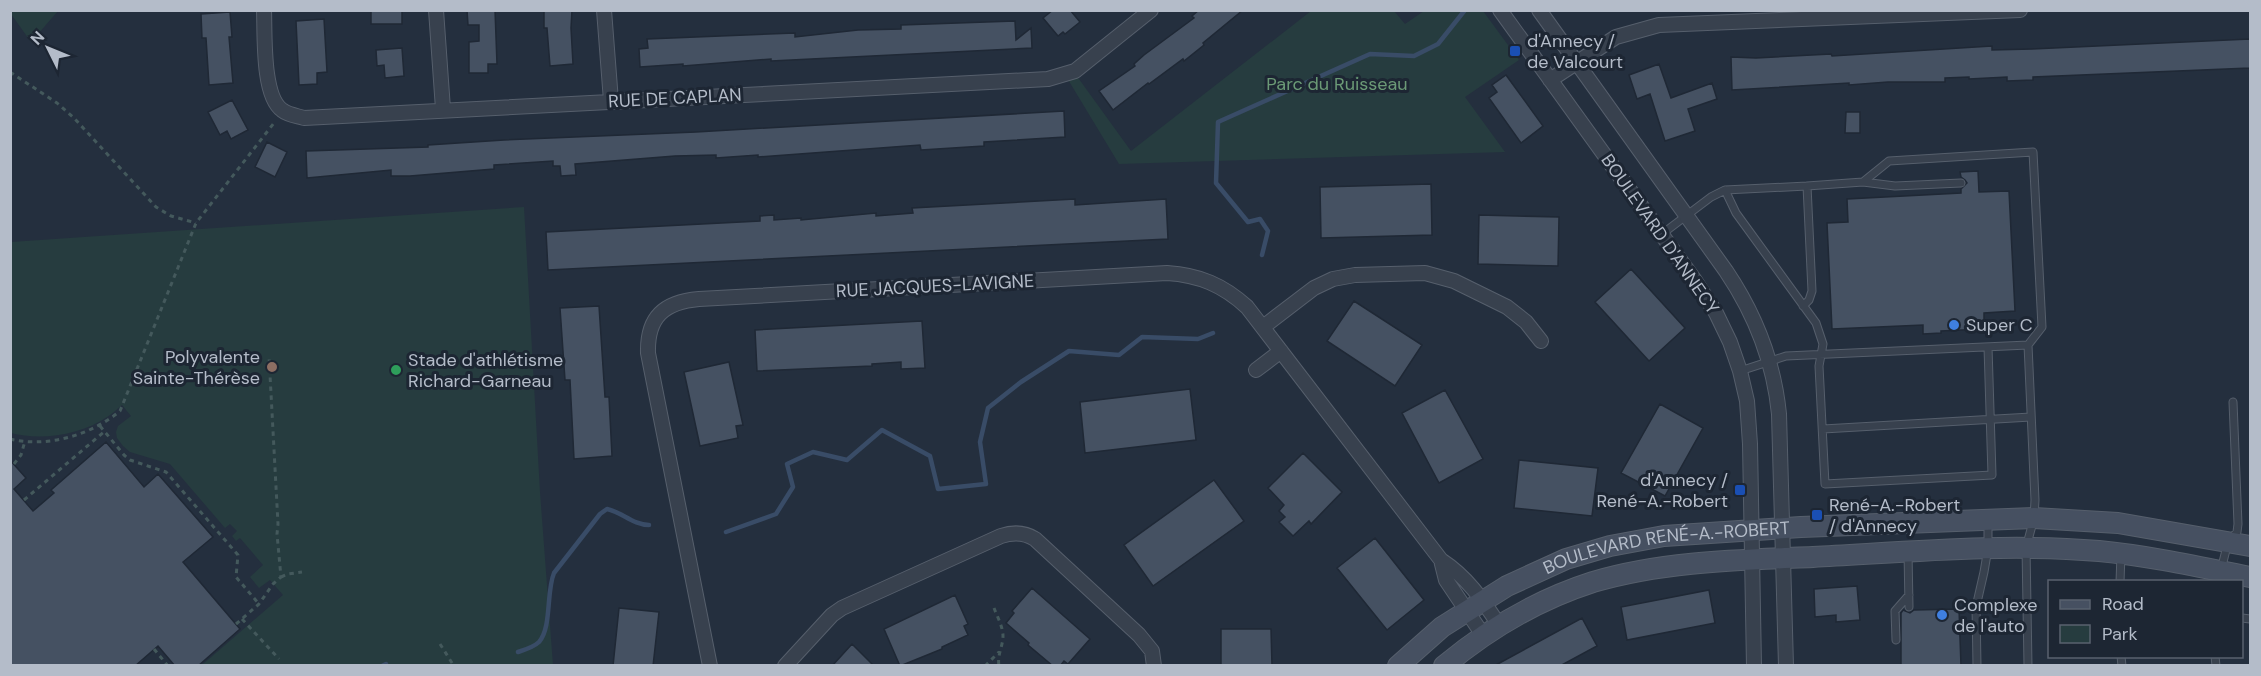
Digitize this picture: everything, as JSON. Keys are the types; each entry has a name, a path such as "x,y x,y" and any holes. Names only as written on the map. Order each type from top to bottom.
{"street":[{"name":"RUE DE CAPLAN","path":"264,10 268,84 275,103 283,111 304,118 1048,79 1075,71 1151,10"},
{"path":"436,10 443,110"},
{"path":"604,10 611,101"},
{"name":"BOULEVARD D'ANNECY","path":"1500,10 1662,234 1716,314 1740,371 1749,417 1755,666"},
{"name":"BOULEVARD D'ANNECY","path":"1539,10 1742,296 1754,322 1769,362 1779,414 1786,666"},
{"path":"1550,80 1617,37 1659,25 2020,10"},
{"name":"RUE JACQUES-LAVIGNE","path":"710,666 648,353 651,328 667,307 699,299 1167,273 1192,276 1216,284 1247,307 1441,560 1458,571 1482,599 1491,630"},
{"path":"1263,327 1314,288 1334,279 1355,274 1425,273 1454,281 1507,307 1526,322 1541,342"},
{"path":"1256,370 1281,351"},
{"name":"BOULEVARD RENÉ-A.-ROBERT","path":"1398,666 1431,635 1482,599 1551,565 1610,546 1675,535 2034,518 2118,523 2250,546"},
{"path":"785,666 832,615 842,608 1012,533 1035,538 1139,634 1152,651 1154,666"},
{"name":"BOULEVARD RENÉ-A.-ROBERT","path":"1444,666 1491,630 1564,592 1625,574 1677,565 1988,548 2026,548 2121,554 2220,577 2250,577"},
{"name":"RUE JACQUES-LAVIGNE","path":"1441,560 1446,579 1466,610 1491,630"}],"lane":[{"path":"1863,182 1889,161 2033,152 2042,327 2028,345 2034,518 2026,548 2028,666"},
{"path":"1662,234 1725,190 1863,182 1895,186 1961,183"},
{"path":"1803,306 1809,300 1812,291 1807,186"},
{"path":"1725,190 1736,213 1819,329 1823,344 1819,366 1825,484 1992,475 1988,347"},
{"path":"1740,371 1786,356 2028,345"},
{"path":"2220,577 2228,542 2236,532 2238,518 2233,402"},
{"path":"1823,429 2031,417"},
{"path":"1977,666 1976,607 1988,548 1988,519"},
{"path":"1908,552 1909,607"},
{"path":"2120,580 2121,554"},
{"path":"1896,640 1895,611 1909,595"}],"path":[{"path":"10,72 57,103 74,118 156,207 177,219 196,223"},
{"path":"10,439 26,441 64,439 100,426 123,407 196,223 275,121"},
{"path":"269,356 281,577"},
{"path":"100,426 130,460 166,472 238,555 236,577 259,604"},
{"path":"24,500 105,431"},
{"path":"14,464 21,455 26,441"},
{"path":"236,624 259,604 281,577 302,572"},
{"path":"994,608 1004,638 999,666"},
{"path":"242,619 279,659"},
{"path":"440,644 454,666"},
{"path":"154,649 168,666"},
{"path":"985,666 1000,652"}],"green space":[{"path":"11,10 58,11 31,42 11,14"},
{"name":"Parc du Ruisseau","path":"1311,11 1394,11 1405,24 1424,11 1483,11 1519,60 1465,97 1505,152 1119,164 1064,73 1071,68 1131,151"},
{"name":"Stade d'athlétisme Richard-Garneau","path":"524,207 540,492 553,665 202,665 283,595 270,580 259,588 250,577 263,565 240,538 236,541 232,536 237,531 230,524 225,528 170,464 130,452 123,446 116,432 118,426 131,416 122,405 97,423 73,432 47,436 11,433 11,242"}],"building":[{"path":"371,10 402,10 402,24 371,24"},
{"path":"467,10 495,10 497,64 488,64 488,73 469,73 469,42 479,41 479,25 468,25"},
{"path":"544,10 572,10 573,64 550,66 547,28 544,28"},
{"path":"1053,10 1070,10 1080,22 1065,34 1063,32 1058,36 1043,18"},
{"path":"1199,10 1243,10 1184,61 1183,59 1148,83 1113,110 1099,91 1135,66 1134,64 1144,55 1194,18 1192,16"},
{"path":"230,12 232,37 229,37 233,83 209,85 206,38 202,38 201,14"},
{"path":"324,19 327,72 317,73 317,84 299,85 296,21"},
{"path":"1015,21 1016,40 1031,28 1032,48 640,67 639,49 648,48 647,39 795,33 795,37 858,30 901,29 901,25"},
{"path":"2250,39 2250,68 2033,77 2033,80 2007,81 2007,77 1945,78 1945,82 1849,85 1849,83 1732,90 1731,57 1831,54 1832,56 1992,46 1992,50 2032,49"},
{"path":"402,48 404,76 385,78 384,65 377,66 376,50"},
{"path":"1659,64 1671,98 1712,83 1717,99 1688,109 1695,131 1665,141 1650,94 1637,99 1629,75"},
{"path":"1506,75 1543,126 1521,143 1489,98 1497,92 1492,85"},
{"path":"232,100 248,130 231,139 227,131 220,135 208,112"},
{"path":"1064,111 1065,137 984,142 984,146 921,150 920,145 758,157 758,155 716,158 716,155 675,156 575,164 576,175 561,176 560,166 553,166 553,161 494,165 494,169 410,176 391,176 391,170 307,178 306,151 428,147 428,145 504,140 696,132"},
{"path":"1846,112 1860,112 1860,133 1845,133"},
{"path":"267,142 287,152 275,177 255,167"},
{"path":"1978,171 1979,192 2009,191 2015,311 1984,313 1984,329 1923,334 1923,325 1832,329 1827,223 1848,222 1847,199 1961,193 1961,189 1967,183 1961,177 1960,172"},
{"path":"1431,184 1432,235 1321,238 1320,187"},
{"path":"1075,199 1075,205 1166,199 1168,239 548,270 546,232 760,221 760,216 774,215 774,220 801,218 801,220 876,213 876,216 913,213 912,208"},
{"path":"1479,215 1559,217 1558,266 1478,264"},
{"path":"1631,269 1685,328 1649,361 1595,302"},
{"path":"1354,301 1422,345 1395,386 1327,341"},
{"path":"599,306 605,397 609,397 612,456 574,459 570,380 565,380 560,308"},
{"path":"922,321 925,368 901,369 901,362 872,364 872,366 757,371 755,330"},
{"path":"729,362 743,425 736,426 738,438 700,446 684,372"},
{"path":"1190,389 1196,440 1085,453 1080,402"},
{"path":"1445,390 1483,459 1439,483 1402,413"},
{"path":"1660,404 1703,428 1665,496 1621,473"},
{"path":"106,442 144,487 158,474 213,537 183,562 240,629 198,666 175,666 158,646 135,666 10,666 10,460 26,478 14,489 33,511 54,493 51,490"},
{"path":"1303,453 1342,492 1311,524 1309,521 1293,536 1279,522 1285,517 1279,511 1284,505 1268,488"},
{"path":"1519,460 1598,468 1592,516 1514,508"},
{"path":"1214,480 1244,521 1153,586 1124,545"},
{"path":"1375,538 1424,600 1387,630 1337,568"},
{"path":"1857,586 1860,620 1836,622 1836,615 1815,617 1814,589"},
{"path":"1032,588 1090,639 1068,664 1064,661 1060,666 1053,666 1006,623 1014,613 1012,611"},
{"path":"1709,590 1715,623 1627,640 1621,607"},
{"path":"955,595 968,624 964,626 968,635 942,649 900,666 884,629"},
{"path":"619,608 659,612 653,666 613,666"},
{"path":"1959,609 1961,666 1901,666 1901,613 1903,610 1910,613 1914,610"},
{"path":"1582,618 1597,646 1560,666 1494,666"},
{"path":"1221,629 1271,629 1272,666 1221,666"},
{"path":"852,644 874,666 832,666"}],"waterway":[{"path":"1262,255 1268,231 1260,219 1248,222 1216,183 1218,122 1370,54 1414,56 1438,44 1465,10"},
{"path":"726,532 776,514 793,487 787,464 813,452 847,460 882,430 930,456 938,489 986,484 980,442 988,408 1021,382 1069,351 1119,355 1142,337 1198,339 1213,333"},
{"path":"518,652 537,644 543,636 554,573 600,514 607,509 638,523 649,525"},
{"path":"382,666 386,664"}],"place":[{"name":"d'Annecy / de Valcourt","path":"1515,51"},
{"name":"Super C","path":"1954,325"},
{"name":"Polyvalente Sainte-Thérèse","path":"272,367"},
{"name":"Stade d'athlétisme Richard-Garneau","path":"396,370"},
{"name":"d'Annecy / René-A.-Robert","path":"1740,490"},
{"name":"René-A.-Robert / d'Annecy","path":"1817,515"},
{"name":"Complexe de l'auto","path":"1942,615"}]}
